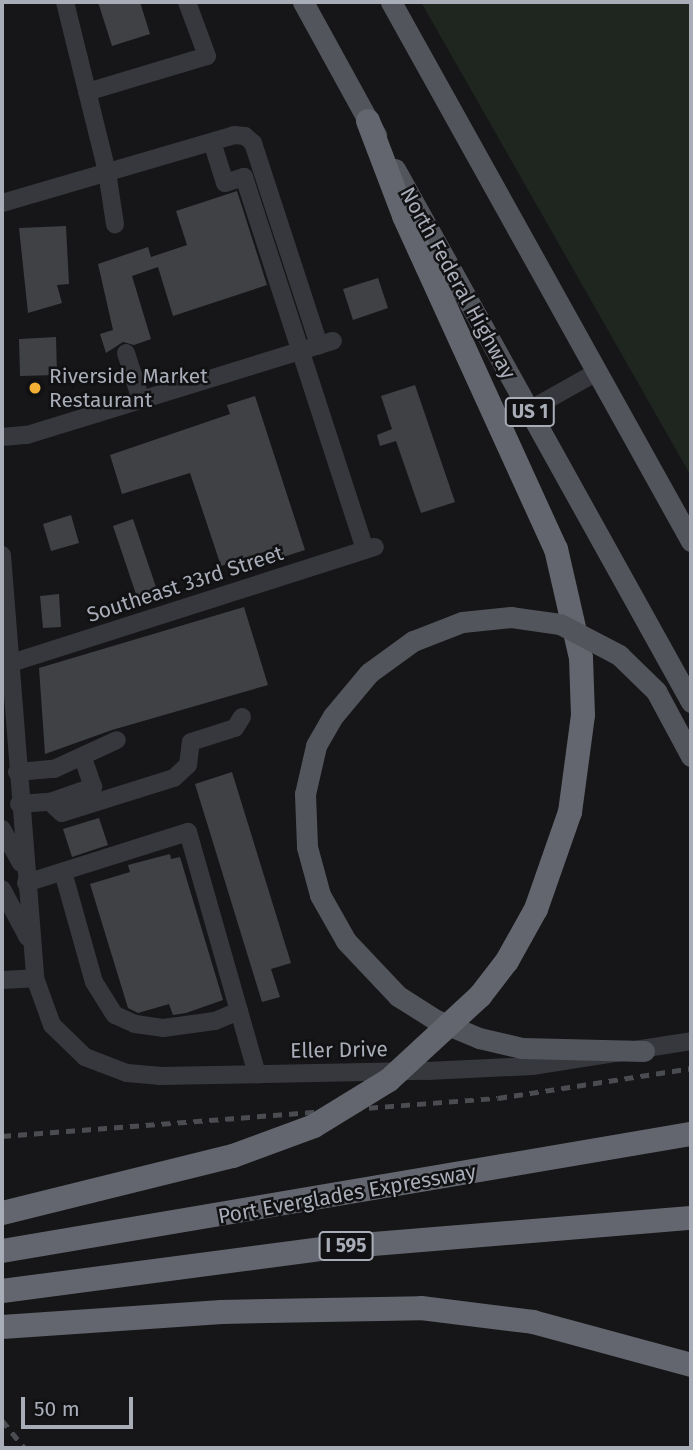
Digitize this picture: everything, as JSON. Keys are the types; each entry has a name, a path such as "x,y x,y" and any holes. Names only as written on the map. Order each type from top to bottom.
{"highway":[{"path":"2,1213 233,1156 314,1126 390,1080 480,996 507,961 536,909 570,811 583,715 581,658 556,549 404,216 368,121"},
{"name":"Port Everglades Expressway","path":"2,1251 691,1134"},
{"name":"Port Everglades Expressway","path":"2,1291 311,1249 691,1218"},
{"path":"2,1327 221,1312 421,1308 533,1322 691,1365"}],"main road":[{"name":"US 1","path":"303,2 368,121"},
{"path":"391,2 691,541"},
{"name":"North Federal Highway","path":"368,121 691,702"},
{"path":"645,1051 522,1048 479,1038 436,1020 398,996 346,941 320,895 307,847 305,794 316,746 333,716 369,673 413,641 462,622 511,617 560,624 619,655 656,691 691,756"}],"street":[{"path":"65,2 107,172 115,224"},
{"path":"88,92 207,56 187,2"},
{"path":"2,203 234,135 253,143 326,343 27,435 2,437"},
{"path":"212,142 225,183 244,177 299,351"},
{"name":"Southeast 33rd Street","path":"8,664 371,548 299,351"},
{"path":"126,353 141,400"},
{"path":"529,410 597,372"},
{"name":"Eller Drive","path":"2,555 4,643 8,664 6,706 17,772 35,978 52,1025 71,1046 98,1063 142,1075 498,1069 645,1051 691,1041"},
{"path":"50,802 62,813 174,778 188,765 191,742 235,727 242,717"},
{"path":"17,772 54,769 83,758 117,740"},
{"path":"19,804 50,802 93,787 83,758"},
{"path":"2,829 25,876 63,872 188,832 257,1074"},
{"path":"63,872 94,982 115,1015 135,1024 163,1028 215,1021 239,1011"},
{"path":"2,889 7,907 32,945"},
{"path":"2,980 35,978"}],"shaded area":[{"path":"421,2 691,2 691,476"}],"building":[{"path":"98,2 140,2 150,34 112,46"},
{"path":"237,191 267,285 173,316 158,267 132,276 151,339 134,345 123,342 106,353 100,334 113,330 98,264 148,247 151,257 187,245 176,211"},
{"path":"66,226 69,284 57,285 62,303 28,313 19,228"},
{"path":"378,278 388,308 353,320 343,289"},
{"path":"56,337 57,375 20,376 19,339"},
{"path":"415,385 455,502 421,513 396,441 380,446 377,435 392,429 381,396"},
{"path":"255,396 305,550 277,559 273,549 221,566 190,473 122,494 110,455 230,414 227,405"},
{"path":"71,515 79,543 51,551 43,524"},
{"path":"133,519 159,596 139,603 113,526"},
{"path":"59,594 61,627 43,628 40,596"},
{"path":"244,607 268,685 112,730 45,754 39,668"},
{"path":"232,772 291,963 271,969 280,997 262,1002 195,784"},
{"path":"99,818 108,845 72,857 63,829"},
{"path":"170,854 171,859 180,857 223,1000 173,1015 169,1004 138,1013 128,1008 90,884 130,872 128,865"}],"railway":[{"path":"2,1136 498,1098 691,1068"},
{"path":"2,1420 25,1448"}],"place":[{"name":"Riverside Market Restaurant","path":"35,388"}]}
